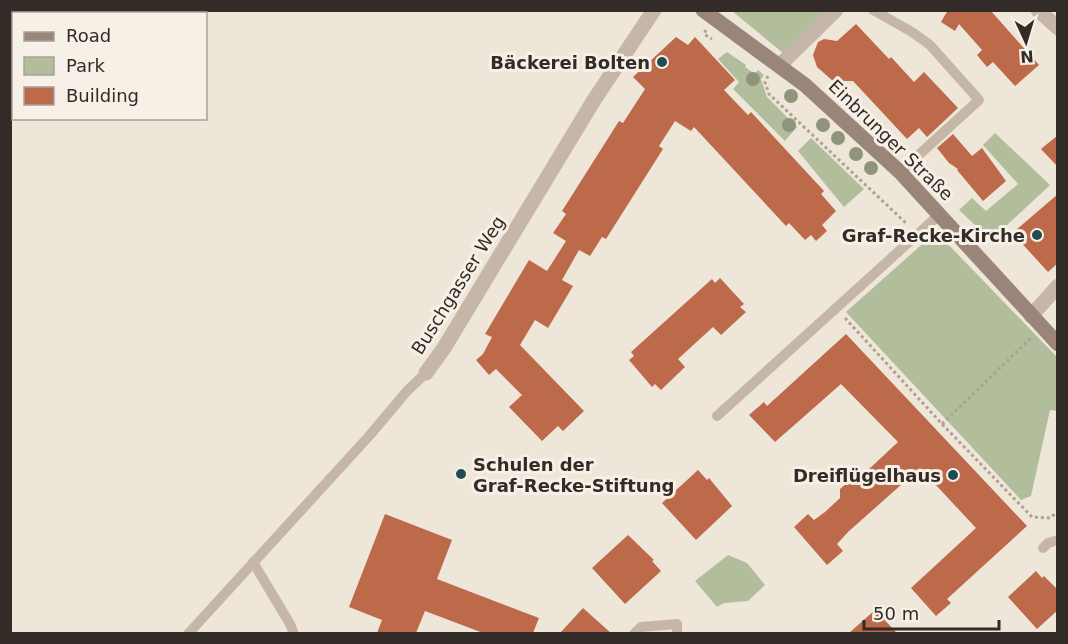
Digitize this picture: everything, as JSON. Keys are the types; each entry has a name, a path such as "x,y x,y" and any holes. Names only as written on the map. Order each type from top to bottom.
{"street":[{"name":"Buschgasser Weg","path":"426,374 594,100 654,10"},
{"path":"775,70 836,10"},
{"path":"1038,10 1058,28"},
{"name":"Einbrunger Straße","path":"708,14 775,70 831,107 900,172 1058,344"},
{"path":"1031,316 1058,286"}],"lane":[{"path":"873,10 930,45 979,100 900,172"},
{"path":"717,416 940,214"},
{"name":"Buschgasser Weg","path":"188,633 370,435 407,391 426,374"},
{"path":"1043,548 1047,543 1058,540"},
{"path":"253,562 294,633"},
{"path":"634,633 641,627 677,629"}],"path":[{"path":"708,14 704,34 713,40"},
{"path":"775,70 765,82 769,94 918,234"},
{"path":"836,308 942,424 1032,517 1050,518 1057,512"},
{"path":"942,424 1042,328"}],"green space":[{"path":"774,10 777,12 779,10 825,11 783,53 732,11"},
{"path":"727,52 755,74 758,70 764,75 761,79 767,97 797,127 785,141 733,89 739,82 718,59"},
{"path":"995,133 1050,185 991,240 959,210 972,198 986,211 1018,184 983,145"},
{"path":"811,138 864,189 844,207 798,151"},
{"path":"942,238 1057,357 1057,411 1050,410 1031,496 1021,500 846,312 928,239"},
{"path":"728,555 747,563 765,585 748,601 724,603 717,607 695,581"}],"building":[{"path":"948,10 991,11 1039,65 1015,86 993,62 987,67 977,55 982,50 959,24 955,31 941,22"},
{"path":"856,24 914,82 924,72 958,108 927,137 919,128 907,139 853,81 833,81 817,67 813,55 818,42 824,39 837,41"},
{"path":"676,37 688,45 695,37 735,80 724,90 748,115 751,112 824,191 821,194 836,211 822,225 827,231 816,241 811,235 805,240 789,223 786,226 694,127 691,131 675,121 659,146 663,149 606,239 602,237 590,256 579,250 562,280 573,286 548,328 535,320 520,345 584,411 563,431 558,426 542,441 509,407 522,395 496,369 489,375 476,360 483,354 492,337 485,334 529,260 547,271 566,241 553,233 566,214 562,211 619,121 623,123 645,89 633,77"},
{"path":"953,134 972,156 982,148 1006,181 983,201 958,169 949,163 937,148"},
{"path":"1058,135 1058,167 1041,149"},
{"name":"Graf-Recke-Kirche","path":"1058,194 1058,263 1048,272 1016,237 1016,230"},
{"path":"720,278 744,304 740,307 746,312 721,335 713,327 678,359 685,367 661,390 655,384 652,387 629,360 634,356 631,352 712,279 715,283"},
{"name":"Dreiflügelhaus","path":"846,334 1027,526 947,599 951,603 936,616 911,588 976,528 920,468 848,532 837,544 843,551 827,565 794,527 808,514 814,520 825,512 840,498 840,489 846,484 853,484 898,442 841,384 775,442 749,415 764,402 767,406"},
{"path":"698,470 707,480 709,478 732,506 696,540 662,503"},
{"path":"385,514 452,540 437,579 539,618 533,633 483,633 425,611 416,633 377,633 382,620 349,607"},
{"path":"628,535 654,560 652,561 661,571 625,604 592,568"},
{"path":"1036,571 1058,590 1058,610 1037,629 1008,597"},
{"path":"583,608 611,633 560,633"},
{"path":"875,610 897,633 849,633"}],"place":[{"name":"Bäckerei Bolten","path":"662,62"},
{"name":"Graf-Recke-Kirche","path":"1037,235"},
{"name":"Schulen der Graf-Recke-Stiftung","path":"461,474"},
{"name":"Dreiflügelhaus","path":"953,475"}]}
